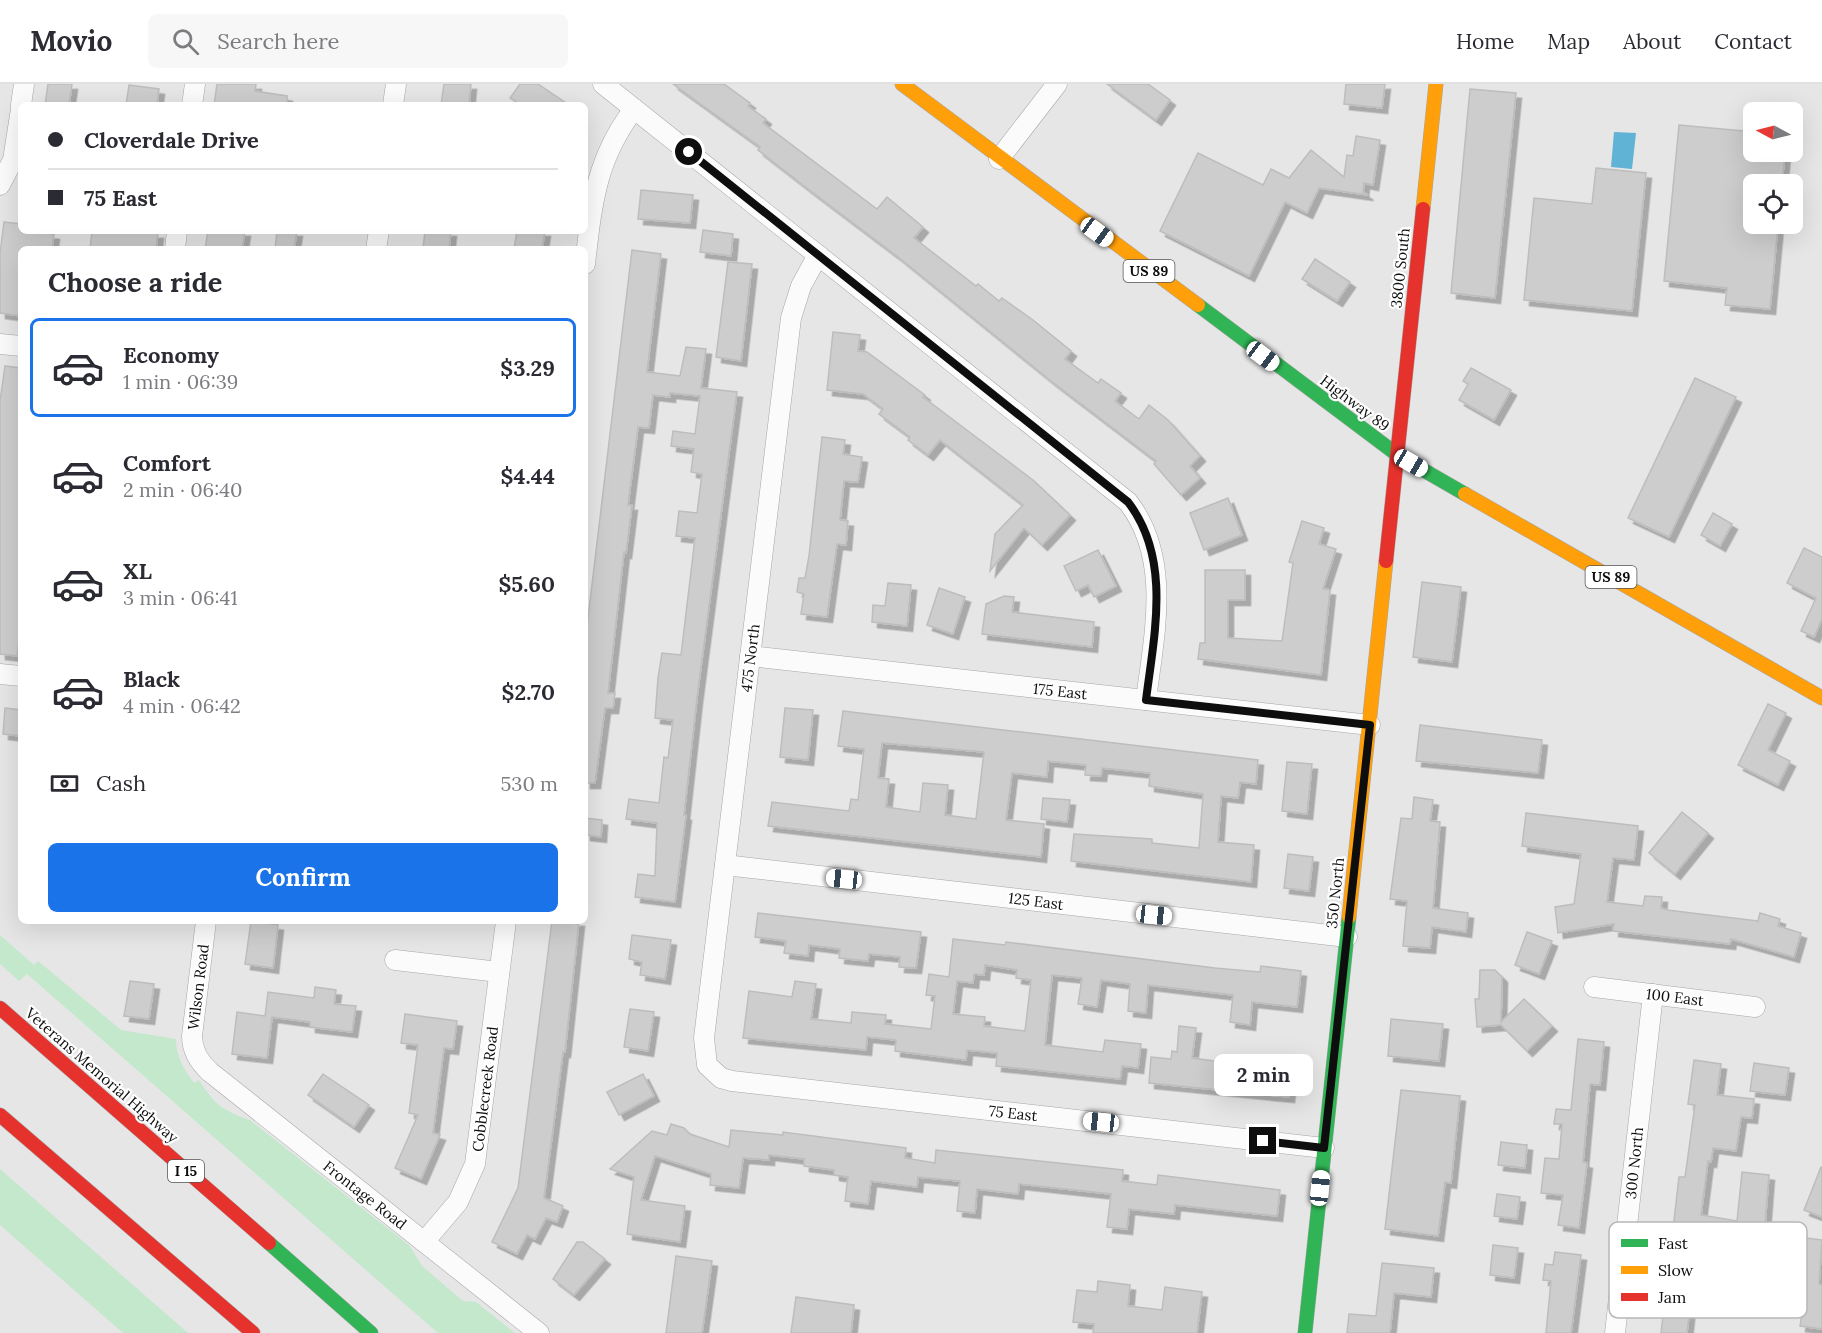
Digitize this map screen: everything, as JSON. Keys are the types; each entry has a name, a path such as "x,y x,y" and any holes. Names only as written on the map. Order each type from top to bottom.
{"main road":[{"name":"Highway 89","path":"902,84 999,159 1399,456 1822,698"},
{"name":"3800 South","path":"1399,456 1436,84"},
{"name":"350 North","path":"1305,1333 1399,456"},
{"name":"Veterans Memorial Highway","path":"0,1008 371,1333"},
{"path":"0,1115 253,1333"}],"street":[{"path":"22,102 24,84"},
{"path":"192,102 195,84"},
{"path":"393,102 396,84"},
{"path":"603,84 1114,488 1137,513 1153,553 1157,583 1146,700"},
{"path":"999,159 1057,84"},
{"path":"588,246 599,172 611,141 634,109"},
{"path":"0,185 13,160 18,127"},
{"name":"475 North","path":"707,1065 704,1038 791,318 801,286 818,255"},
{"path":"0,344 18,346"},
{"name":"175 East","path":"750,656 1370,725"},
{"path":"0,674 18,676"},
{"name":"125 East","path":"725,865 1347,937"},
{"name":"Wilson Road","path":"195,1052 192,1036 206,924"},
{"name":"Cobblecreek Road","path":"424,1242 458,1202 475,1164 506,924"},
{"path":"395,960 500,972"},
{"name":"100 East","path":"1594,987 1755,1006"},
{"name":"300 North","path":"1627,1222 1653,994"},
{"name":"Frontage Road","path":"195,1052 210,1072 539,1333"},
{"name":"75 East","path":"707,1065 722,1078 732,1081 1324,1148"},
{"name":"300 North","path":"1615,1333 1617,1318"}],"green space":[{"path":"0,935 34,965 38,961 121,1030 176,1039 179,1057 187,1073 194,1083 199,1080 220,1106 250,1120 409,1245 422,1266 463,1301 476,1302 515,1333 438,1333 27,974 19,981 0,964"},
{"path":"0,1169 188,1333 123,1333 0,1225"}],"water":[{"path":"1614,132 1636,133 1632,169 1611,167"}],"building":[{"path":"48,84 72,84 69,102 45,102"},
{"path":"217,84 256,84 255,91 287,96 287,102 214,102"},
{"path":"444,84 471,84 469,102 441,102"},
{"path":"520,84 538,84 565,102 516,102 510,98"},
{"path":"673,84 724,84 750,103 748,106 766,119 763,123 877,209 887,197 923,227 914,238 976,286 978,284 999,301 1002,298 1033,320 1071,351 1065,359 1098,383 1101,379 1121,393 1115,401 1139,419 1149,405 1168,420 1200,456 1190,466 1200,478 1181,495 1154,464 1156,461 1051,381 898,257 758,150 760,147"},
{"path":"1107,84 1148,84 1170,100 1156,120"},
{"path":"1346,84 1385,84 1382,108 1344,104"},
{"path":"129,85 159,89 157,102 126,102"},
{"path":"1470,89 1516,93 1495,298 1451,293"},
{"path":"1679,125 1743,131 1743,162 1784,162 1783,174 1743,174 1743,234 1777,234 1770,309 1725,305 1727,288 1664,281"},
{"path":"1356,136 1380,140 1373,185 1364,183 1363,192 1368,195 1319,188 1307,213 1285,202 1249,276 1160,231 1198,153 1263,185 1271,169 1289,178 1311,150 1344,177 1347,155 1353,156"},
{"path":"1596,168 1646,173 1632,311 1524,300 1534,198 1592,204"},
{"path":"641,190 693,195 690,223 638,219"},
{"path":"4,222 18,224 18,234 54,234 52,246 18,246 18,316 0,313 0,253"},
{"path":"703,230 733,234 731,256 700,252"},
{"path":"92,234 158,234 156,246 90,246"},
{"path":"208,234 244,234 242,246 206,246"},
{"path":"277,234 296,234 294,246 275,246"},
{"path":"425,234 451,234 449,246 423,246"},
{"path":"516,234 544,234 542,246 514,246"},
{"path":"632,250 661,254 647,372 680,376 686,347 706,349 701,388 737,392 697,698 675,902 635,897 638,874 655,876 657,823 626,819 629,799 659,803 664,757 668,758 673,720 655,718 658,678 662,653 681,655 695,538 676,536 679,511 697,513 702,474 691,472 694,449 671,446 673,431 695,434 700,396 670,393 670,397 653,395 649,428 638,427 628,505 632,505 626,553 624,552 608,693 615,693 613,708 605,708 595,783 588,783 588,618"},
{"path":"1315,259 1350,282 1337,301 1302,279"},
{"path":"728,262 752,264 741,361 716,357"},
{"path":"833,332 860,335 858,351 867,352 925,395 923,397 1033,480 1070,515 1042,545 1024,528 990,571 995,534 1023,505 940,440 928,455 908,440 910,437 879,414 883,409 863,394 827,390"},
{"path":"5,366 18,368 17,656 0,654 0,401"},
{"path":"1471,368 1511,390 1494,420 1459,400 1468,384 1463,381"},
{"path":"1695,378 1736,397 1669,537 1628,518"},
{"path":"822,437 845,440 843,454 862,457 858,482 844,481 840,520 848,521 846,545 837,544 827,617 801,614 804,594 797,592 799,578 805,578 809,556"},
{"path":"1228,498 1242,535 1204,550 1190,513"},
{"path":"1713,513 1732,524 1720,546 1701,535"},
{"path":"1302,521 1324,528 1319,544 1336,549 1323,589 1330,590 1321,675 1198,659 1200,643 1205,643 1205,570 1245,570 1245,600 1228,600 1228,638 1282,641 1293,563 1289,562"},
{"path":"1804,548 1822,557 1822,619 1814,637 1801,631 1816,598 1787,583"},
{"path":"1098,550 1116,586 1094,597 1088,585 1076,591 1064,566"},
{"path":"1422,582 1461,587 1452,662 1413,657"},
{"path":"888,583 911,585 907,626 872,622 873,605 885,606"},
{"path":"939,588 965,597 953,634 927,625"},
{"path":"1004,596 1014,597 1012,612 1094,622 1092,647 982,634 986,604"},
{"path":"1768,704 1786,713 1768,750 1790,761 1778,785 1738,765"},
{"path":"5,708 18,710 18,736 3,734"},
{"path":"785,708 813,710 808,760 780,757"},
{"path":"843,711 1258,760 1256,784 1240,782 1238,798 1221,796 1218,842 1254,845 1251,882 1071,861 1074,834 1152,839 1152,843 1199,848 1203,794 1149,786 1150,773 1102,768 1101,776 1085,775 1086,765 1048,761 1047,777 1012,773 1006,820 1044,824 1041,857 768,826 772,802 849,811 851,799 858,800 864,749 838,746","holes":["882,743 984,752 976,819 945,815 948,785 923,783 920,812 886,807 889,779 878,778"]},
{"path":"1420,725 1542,740 1538,773 1416,761"},
{"path":"1287,762 1312,764 1307,814 1282,811"},
{"path":"1414,797 1433,800 1430,821 1440,822 1433,908 1468,913 1466,932 1432,927 1430,948 1403,946 1407,901 1390,899 1401,818 1412,819"},
{"path":"1043,798 1070,800 1067,822 1041,819"},
{"path":"1682,812 1708,833 1675,874 1649,853"},
{"path":"1526,813 1638,826 1634,860 1613,858 1607,902 1643,906 1645,896 1662,897 1661,908 1667,910 1758,921 1760,913 1780,919 1778,926 1801,933 1794,957 1731,939 1730,944 1613,931 1614,924 1558,933 1555,907 1574,904 1581,854 1522,846"},
{"path":"588,818 602,820 601,837 588,835"},
{"path":"1288,854 1313,857 1309,891 1284,888"},
{"path":"758,913 921,932 916,968 899,967 900,957 869,954 868,961 839,958 840,949 809,945 808,956 784,953 786,941 755,937"},
{"path":"251,924 278,925 273,968 245,964"},
{"path":"552,924 579,924 565,1052 563,1052 544,1198 563,1206 557,1222 546,1218 535,1239 527,1235 517,1254 492,1242 518,1188"},
{"path":"1527,932 1552,941 1539,974 1515,965"},
{"path":"632,935 671,940 665,979 640,975 642,962 629,959"},
{"path":"953,939 1005,945 1006,942 1215,968 1260,972 1261,966 1301,971 1297,1007 1252,1002 1250,1025 1230,1022 1233,995 1148,985 1146,1013 1128,1011 1130,984 1101,980 1097,1007 1078,1004 1082,978 1052,975 1045,1045 1103,1052 1105,1040 1141,1044 1138,1068 1122,1066 1120,1079 996,1066 997,1053 967,1050 966,1060 895,1051 896,1040 867,1037 866,1050 743,1038 749,991 792,997 795,981 816,984 811,1019 851,1023 852,1012 886,1015 885,1024 931,1029 935,996 926,995 929,974 949,977","holes":["985,965 1017,970 1016,978 1031,980 1025,1031 984,1026 985,1017 953,1014 957,981 973,983 974,974 984,975"]},
{"path":"1480,970 1495,970 1502,977 1501,1022 1524,999 1552,1026 1527,1051 1501,1025 1477,1027 1475,999 1479,999"},
{"path":"130,981 154,984 149,1019 124,1016"},
{"path":"315,987 336,990 334,1004 356,1006 352,1032 310,1027 310,1022 272,1017 267,1058 232,1054 237,1012 265,1016 268,992 314,998"},
{"path":"630,1009 654,1012 648,1051 624,1047"},
{"path":"405,1014 457,1021 453,1049 444,1048 433,1133 440,1135 421,1179 395,1168 418,1115 409,1113 418,1045 401,1043"},
{"path":"1391,1019 1443,1024 1439,1061 1388,1056"},
{"path":"1179,1026 1196,1028 1192,1058 1292,1071 1289,1097 1149,1083 1151,1057 1171,1059 1172,1051 1177,1052"},
{"path":"1578,1039 1604,1042 1600,1085 1590,1084 1583,1162 1587,1163 1579,1228 1558,1225 1563,1195 1541,1193 1545,1158 1559,1159 1562,1124 1554,1124 1556,1109 1571,1110"},
{"path":"1694,1060 1721,1064 1717,1095 1754,1099 1752,1118 1741,1117 1736,1151 1713,1148 1711,1162 1708,1161 1701,1215 1737,1221 1742,1172 1769,1175 1765,1222 1674,1222 1679,1177 1685,1177 1695,1105 1688,1104"},
{"path":"1754,1063 1789,1068 1785,1095 1750,1091"},
{"path":"323,1074 369,1105 354,1127 308,1095"},
{"path":"643,1074 654,1096 619,1115 607,1092"},
{"path":"1401,1090 1460,1096 1451,1183 1445,1182 1438,1236 1385,1229"},
{"path":"671,1124 684,1128 690,1134 729,1147 731,1130 783,1135 783,1132 906,1148 905,1158 935,1163 936,1150 1123,1170 1122,1181 1157,1185 1158,1175 1280,1190 1277,1216 1175,1205 1174,1214 1129,1209 1127,1229 1107,1227 1111,1194 1019,1184 1018,1194 977,1189 975,1213 957,1211 960,1181 918,1177 917,1187 871,1181 868,1204 845,1201 848,1177 834,1175 834,1170 804,1166 804,1159 769,1155 769,1160 743,1158 739,1188 710,1185 711,1174 655,1156 641,1200 685,1206 680,1242 627,1234 634,1177 610,1169 652,1131 667,1135"},
{"path":"1501,1142 1527,1145 1525,1168 1498,1165"},
{"path":"1822,1167 1822,1217 1804,1210"},
{"path":"1497,1194 1520,1197 1517,1219 1494,1216"},
{"path":"1807,1238 1822,1240 1819,1284 1822,1285 1822,1329 1800,1326 1801,1318 1807,1318"},
{"path":"577,1242 583,1242 605,1259 574,1295 553,1279"},
{"path":"1493,1245 1518,1248 1514,1278 1490,1275"},
{"path":"1555,1252 1581,1255 1571,1333 1546,1333 1551,1281 1543,1280 1545,1264 1553,1265"},
{"path":"676,1256 712,1261 702,1333 666,1333"},
{"path":"1382,1263 1434,1268 1431,1297 1394,1293 1390,1333 1347,1333 1349,1314 1376,1316"},
{"path":"1098,1281 1130,1285 1128,1306 1162,1310 1165,1287 1202,1292 1197,1333 1093,1333 1094,1324 1073,1322 1077,1290 1097,1292"},
{"path":"796,1297 854,1305 851,1333 791,1333"},
{"path":"1663,1318 1689,1318 1687,1333 1661,1333"}],"traffic: fast":[{"path":"1198,305 1399,456 1465,494"},
{"path":"1305,1333 1349,917"},
{"path":"269,1243 371,1333"}],"traffic: slow":[{"path":"902,84 1198,305"},
{"path":"1423,209 1436,84"},
{"path":"1465,494 1822,698"},
{"path":"1349,917 1386,561"}],"traffic: jam":[{"path":"1386,561 1423,209"},
{"path":"0,1008 269,1243"},
{"path":"0,1115 253,1333"}],"route":[{"path":"689,152 863,292 1114,488 1128,502 1144,527 1156,569 1157,596 1146,700 1370,725 1324,1148 1263,1141"}]}
